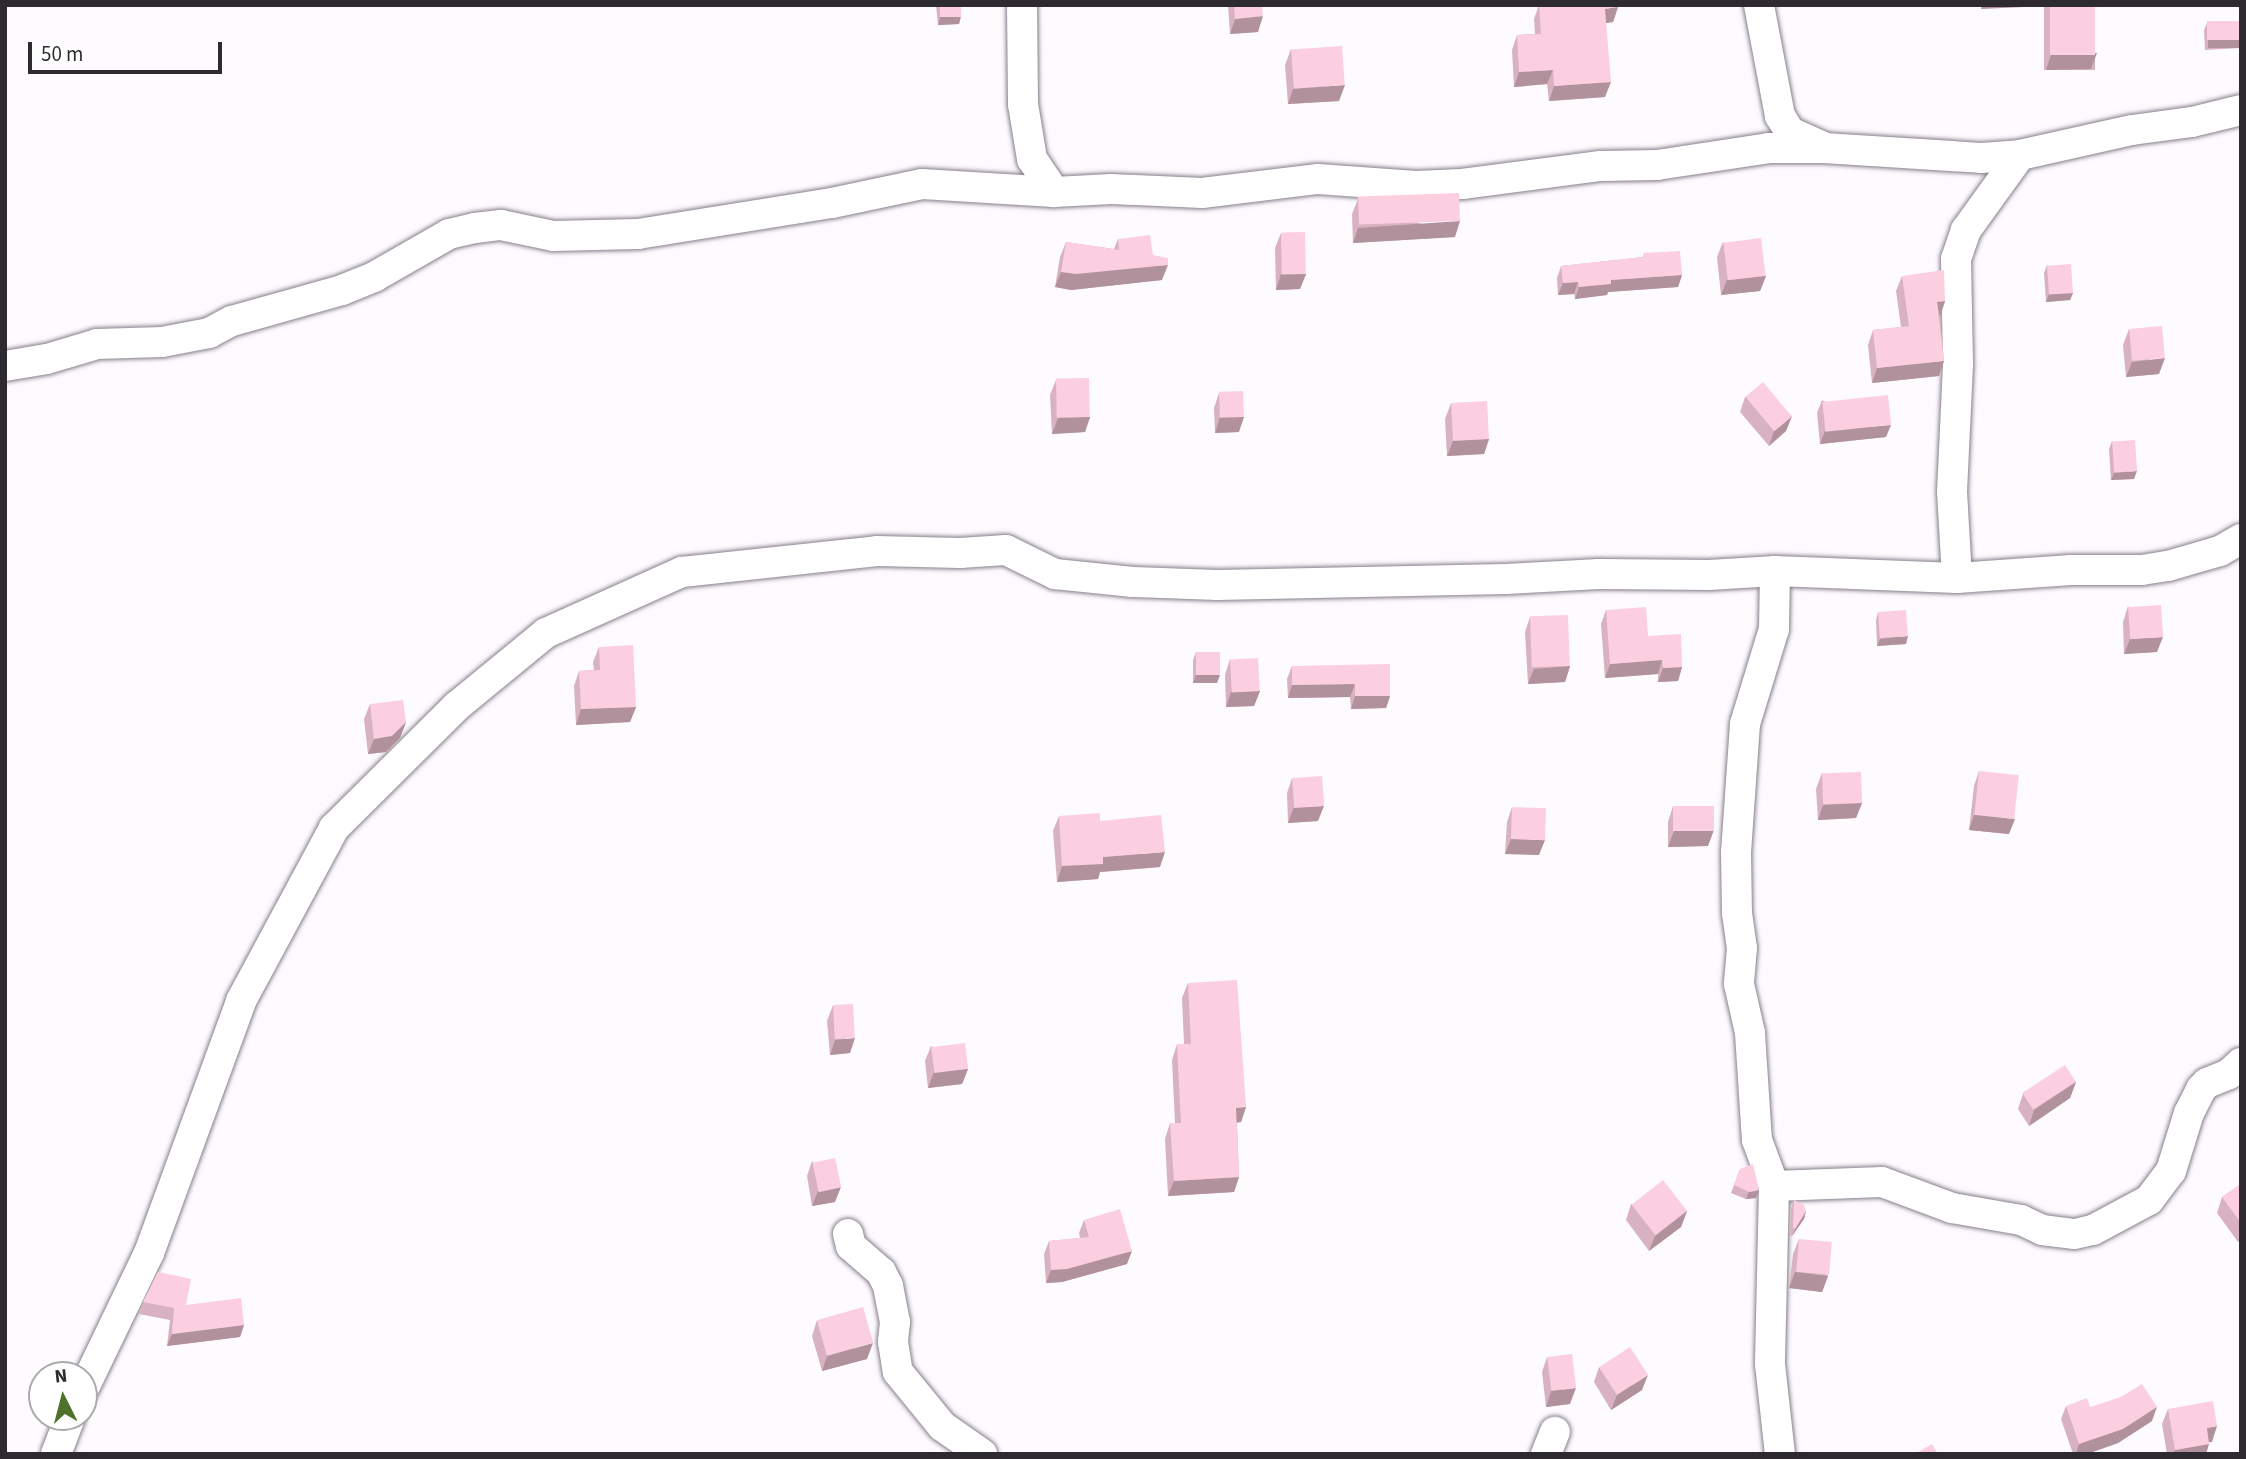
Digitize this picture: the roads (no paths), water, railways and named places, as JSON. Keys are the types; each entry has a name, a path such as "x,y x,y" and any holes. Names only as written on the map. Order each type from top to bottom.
{"street":[{"path":"1022,5 1023,104 1032,159 1054,192"},
{"path":"1759,5 1780,116 1790,132 1825,148"},
{"path":"5,366 47,359 97,344 162,342 198,336 232,321 342,290 374,277 449,234 501,225 553,236 638,234 832,203 922,184 1054,192 1111,189 1202,193 1318,179 1416,186 1462,184 1601,166 1657,165 1769,148 1825,148 1981,158 2020,155 2132,130 2241,110"},
{"path":"1957,578 1952,492 1958,363 1956,259 1966,230 2020,155"},
{"path":"97,1361 149,1253 241,1002 334,828 457,706 546,633 682,572 877,551 960,553 1006,550 1055,574 1133,582 1218,585 1506,579 1599,574 1709,575 1775,571 1957,578 2071,570 2142,570 2207,555 2241,540"},
{"path":"1775,571 1774,629 1745,724 1736,852 1737,913 1742,948 1739,984 1751,1033 1757,1140 1774,1186 1770,1364 1780,1454"},
{"path":"1774,1186 1882,1182 1952,1208 2021,1220 2042,1230 2075,1234 2093,1230 2148,1200 2171,1171 2189,1113 2201,1089 2207,1083 2229,1074 2241,1063"},
{"path":"848,1234 851,1246 881,1272 888,1286 895,1322 893,1342 898,1372 942,1426 982,1454"},
{"path":"56,1454 65,1431"}]}
